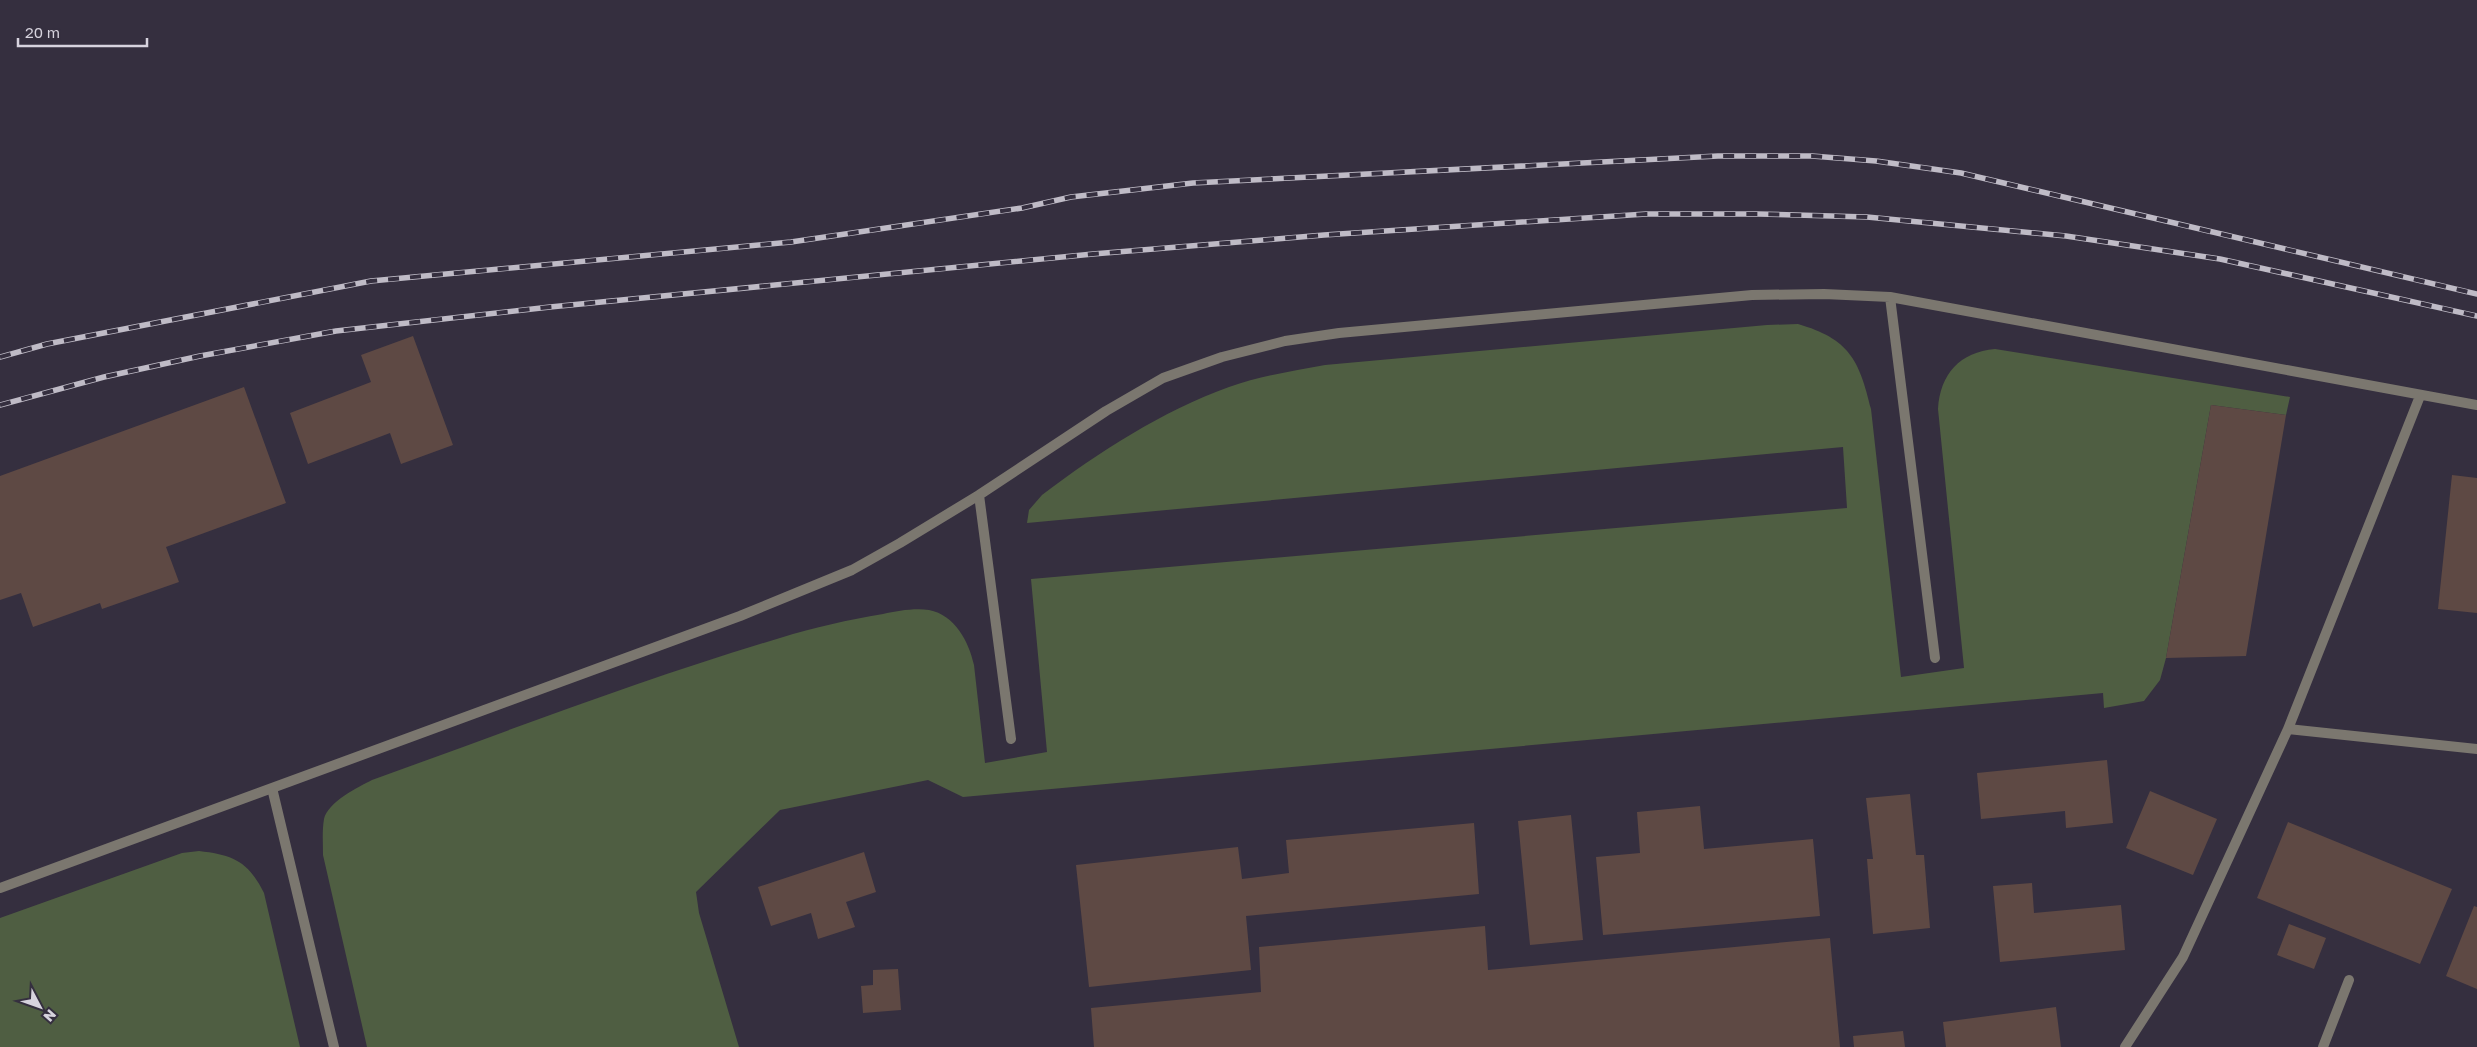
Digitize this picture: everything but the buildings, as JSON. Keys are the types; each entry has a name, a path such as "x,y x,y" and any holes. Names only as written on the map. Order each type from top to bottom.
{"lane":[{"path":"0,888 740,616 852,570 979,495 1106,411 1163,378 1222,356 1285,341 1348,332 1752,295 1824,294 1890,297 2477,405"},
{"path":"1890,297 1935,658"},
{"path":"2124,1047 2184,957 2288,729 2420,396"},
{"path":"979,495 1011,739"},
{"path":"2288,729 2477,749"},
{"path":"272,788 334,1047"},
{"path":"2323,1047 2350,980"}],"green space":[{"path":"1798,324 1815,330 1840,344 1856,364 1867,392 1871,409 1901,677 1964,668 1938,409 1943,385 1954,367 1962,360 1983,351 1995,349 2290,397 2286,415 2211,405 2166,658 2160,680 2144,701 2104,708 2103,693 963,797 928,780 780,810 696,892 699,913 739,1047 367,1047 323,855 324,819 327,813 337,801 366,783 575,706 728,654 819,627 894,612 923,609 946,617 959,631 969,647 974,665 985,763 1047,752 1031,579 1847,508 1843,447 1027,523 1029,510 1042,495 1109,448 1155,420 1180,408 1229,387 1253,380 1325,365 1767,325"},
{"path":"199,851 221,855 238,861 252,874 264,893 300,1047 0,1047 0,918 182,853"}],"railway":[{"path":"0,357 47,344 371,281 791,242 1022,208 1071,197 1193,183 1718,156 1812,156 1876,161 1961,173 2477,294"},
{"path":"0,405 104,377 200,356 336,331 550,307 1093,254 1324,235 1646,214 1758,214 1867,217 2066,236 2220,259 2477,316"}]}
